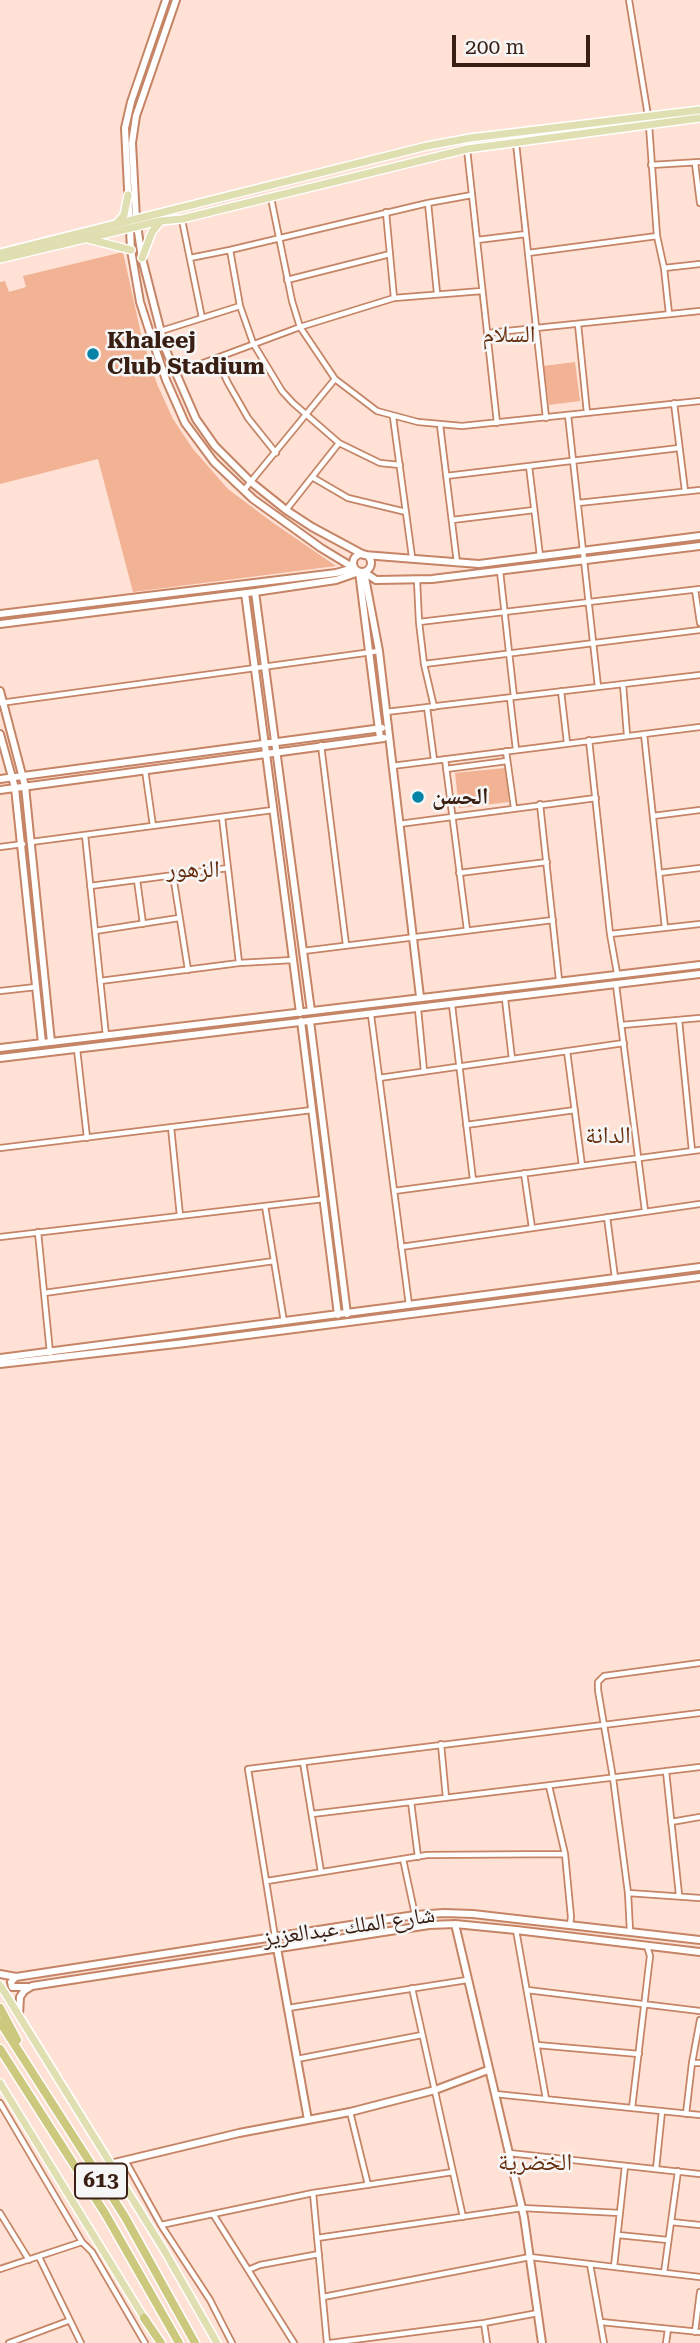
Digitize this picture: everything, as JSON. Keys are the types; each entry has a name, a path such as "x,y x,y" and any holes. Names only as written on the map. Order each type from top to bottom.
{"highway":[{"path":"0,2008 47,2098"},
{"name":"613","path":"0,2022 125,2217 197,2343"},
{"name":"613","path":"0,2049 106,2216 178,2343"},
{"path":"144,2318 159,2343"}],"main road":[{"path":"0,253 115,224 181,219 467,149 649,121 700,110"},
{"path":"0,259 129,229 135,222 427,146 470,138 700,118"},
{"path":"115,224 124,215 128,195"},
{"path":"142,258 152,232 160,221"},
{"path":"84,238 131,250"},
{"name":"613","path":"0,1985 164,2250 217,2343"},
{"path":"0,2083 144,2318"}],"street":[{"path":"0,614 369,569 370,563 364,555 286,510 251,482 215,446 195,419 176,373 142,258 128,195 125,128 131,102 166,0"},
{"path":"135,222 132,143 136,116 176,0"},
{"path":"629,0 649,121 657,236 669,314"},
{"path":"516,143 545,418"},
{"path":"467,149 497,423"},
{"path":"651,165 698,163 700,203"},
{"path":"190,258 472,195"},
{"path":"271,197 287,280 300,327 335,379 377,411 393,417 440,425 497,423 700,401"},
{"path":"428,203 437,293"},
{"path":"387,212 394,298"},
{"path":"181,219 202,318"},
{"path":"129,229 140,302 166,380 185,423 214,462 244,491 321,548 359,571 376,580 417,580 700,547"},
{"path":"477,240 526,234"},
{"path":"528,253 657,236"},
{"path":"230,250 240,306 253,343 282,391 340,443 380,463 400,465"},
{"path":"287,280 390,254"},
{"path":"664,268 700,264"},
{"path":"176,373 253,343 394,298 482,290"},
{"path":"162,331 240,306"},
{"path":"488,333 700,311"},
{"path":"578,324 587,413"},
{"path":"216,358 248,418 276,453"},
{"path":"244,491 335,379"},
{"path":"674,403 685,491"},
{"path":"568,415 598,687"},
{"path":"393,417 412,557"},
{"path":"440,425 457,563"},
{"path":"286,510 340,443"},
{"path":"446,476 679,448"},
{"path":"528,466 540,556"},
{"path":"312,477 348,498 406,512"},
{"path":"578,503 700,490"},
{"path":"452,520 534,510"},
{"path":"420,997 379,651 359,571 353,562 355,557 412,557 479,564 700,536"},
{"path":"500,570 516,750"},
{"path":"0,624 255,592 336,580 359,571"},
{"path":"359,571 380,738"},
{"path":"417,580 424,664 434,706"},
{"path":"419,622 698,589 700,624"},
{"path":"255,592 311,1011"},
{"path":"244,593 300,1013"},
{"path":"17,602 19,612"},
{"path":"424,664 700,630"},
{"path":"1,703 379,651"},
{"path":"386,712 700,675"},
{"path":"623,684 627,736"},
{"path":"0,691 25,786 26,843 42,1044"},
{"path":"561,691 567,743"},
{"path":"427,707 434,760"},
{"path":"0,779 388,727"},
{"path":"393,766 700,727"},
{"path":"644,733 665,928"},
{"path":"0,734 26,843 51,1042"},
{"path":"322,736 319,746 345,945"},
{"path":"0,790 389,737"},
{"path":"589,740 610,934 617,973"},
{"path":"506,751 514,808"},
{"path":"445,759 467,930"},
{"path":"446,769 507,761"},
{"path":"145,770 153,826"},
{"path":"400,824 596,798"},
{"path":"540,804 559,981"},
{"path":"0,847 273,810"},
{"path":"653,816 700,810"},
{"path":"222,817 239,963"},
{"path":"85,835 106,1036"},
{"path":"459,873 547,862"},
{"path":"90,886 228,868"},
{"path":"659,873 700,868"},
{"path":"173,875 188,970"},
{"path":"137,880 143,924"},
{"path":"95,931 178,918"},
{"path":"302,951 553,920"},
{"path":"610,934 700,924"},
{"path":"100,981 239,963 293,960"},
{"path":"0,1048 700,965"},
{"path":"0,1058 700,974"},
{"path":"616,985 645,1211"},
{"path":"0,991 36,987"},
{"path":"471,1003 469,998 474,991"},
{"path":"451,994 455,998 451,1005 473,1180"},
{"path":"505,999 512,1059"},
{"path":"418,1009 424,1071"},
{"path":"371,1014 409,1306"},
{"path":"622,1025 700,1018"},
{"path":"679,1020 692,1151"},
{"path":"301,1021 324,1199 343,1315 347,1323"},
{"path":"310,1021 343,1315"},
{"path":"379,1078 624,1044"},
{"path":"77,1049 87,1138"},
{"path":"567,1051 582,1166"},
{"path":"0,1148 312,1110"},
{"path":"466,1125 575,1110"},
{"path":"171,1127 180,1216"},
{"path":"394,1191 700,1150"},
{"path":"524,1174 532,1228"},
{"path":"0,1237 324,1199"},
{"path":"401,1247 700,1204"},
{"path":"265,1206 284,1322"},
{"path":"607,1217 615,1278"},
{"path":"38,1232 50,1353"},
{"path":"44,1293 274,1261"},
{"path":"0,1358 700,1267"},
{"path":"0,1364 347,1323 700,1277"},
{"path":"630,1931 628,1893 598,1682 604,1676 700,1664"},
{"path":"275,1937 247,1769 700,1713"},
{"path":"441,1744 446,1798"},
{"path":"303,1762 321,1872"},
{"path":"312,1814 700,1767"},
{"path":"666,1771 679,1895"},
{"path":"549,1786 565,1854 572,1917 570,1924"},
{"path":"411,1802 418,1857"},
{"path":"671,1822 700,1817"},
{"path":"267,1881 418,1857 565,1854"},
{"path":"403,1859 415,1916"},
{"path":"628,1893 700,1898"},
{"name":"شارع الملك عبدالعزيز","path":"0,1974 16,1977 415,1916 465,1913 700,1940"},
{"path":"455,1924 522,2208 542,2343"},
{"name":"شارع الملك عبدالعزيز","path":"32,1986 408,1927 455,1924 700,1952"},
{"path":"516,1930 546,2099"},
{"path":"614,1941 631,1939 672,1944 676,1941 674,1937"},
{"path":"632,2108 650,1956 648,1947 643,1944"},
{"path":"277,1948 308,2120"},
{"path":"16,1977 11,1982 12,1987 32,1986"},
{"path":"288,2008 467,1980"},
{"path":"19,2018 20,1997 32,1986"},
{"path":"412,1988 463,2217"},
{"path":"527,1990 700,2011"},
{"path":"686,2114 700,2021"},
{"path":"297,2059 422,2035"},
{"path":"537,2045 639,2054"},
{"path":"692,2063 700,2063"},
{"path":"110,2164 239,2133 350,2112 435,2090 488,2070"},
{"path":"494,2094 700,2115"},
{"path":"0,2103 145,2343"},
{"path":"656,2169 662,2111"},
{"path":"350,2112 369,2185"},
{"path":"509,2153 700,2174"},
{"path":"125,2160 161,2225 210,2300 232,2343"},
{"path":"614,2267 625,2166"},
{"path":"664,2273 678,2171"},
{"path":"161,2225 313,2193 453,2172"},
{"path":"313,2193 329,2343 380,2340 538,2312"},
{"path":"317,2238 522,2208 620,2213"},
{"path":"0,2214 29,2260"},
{"path":"213,2214 294,2343"},
{"path":"671,2222 700,2225"},
{"path":"618,2235 668,2240"},
{"path":"0,2269 82,2242"},
{"path":"248,2270 260,2265 319,2254"},
{"path":"39,2257 81,2343"},
{"path":"323,2297 530,2257 700,2277"},
{"path":"590,2264 604,2343"},
{"path":"601,2322 697,2332 700,2292"},
{"path":"9,2343 68,2320"},
{"path":"484,2323 487,2343"},
{"path":"666,2343 668,2329"}],"shaded area":[{"path":"123,252 141,334 157,384 173,419 193,449 228,489 336,566 133,592 98,459 0,484 0,282 5,281 9,292 26,287 23,276"},
{"path":"575,362 580,401 549,405 544,366"},
{"path":"505,768 509,802 459,808 455,773"}],"place":[{"name":"Khaleej Club Stadium","path":"93,354"},
{"name":"الحسن","path":"418,797"}],"district":[{"name":"السلام","path":"509,335"},
{"name":"الزهور","path":"193,870"},
{"name":"الدانة","path":"608,1136"},
{"name":"الخضرية","path":"535,2163"}]}
